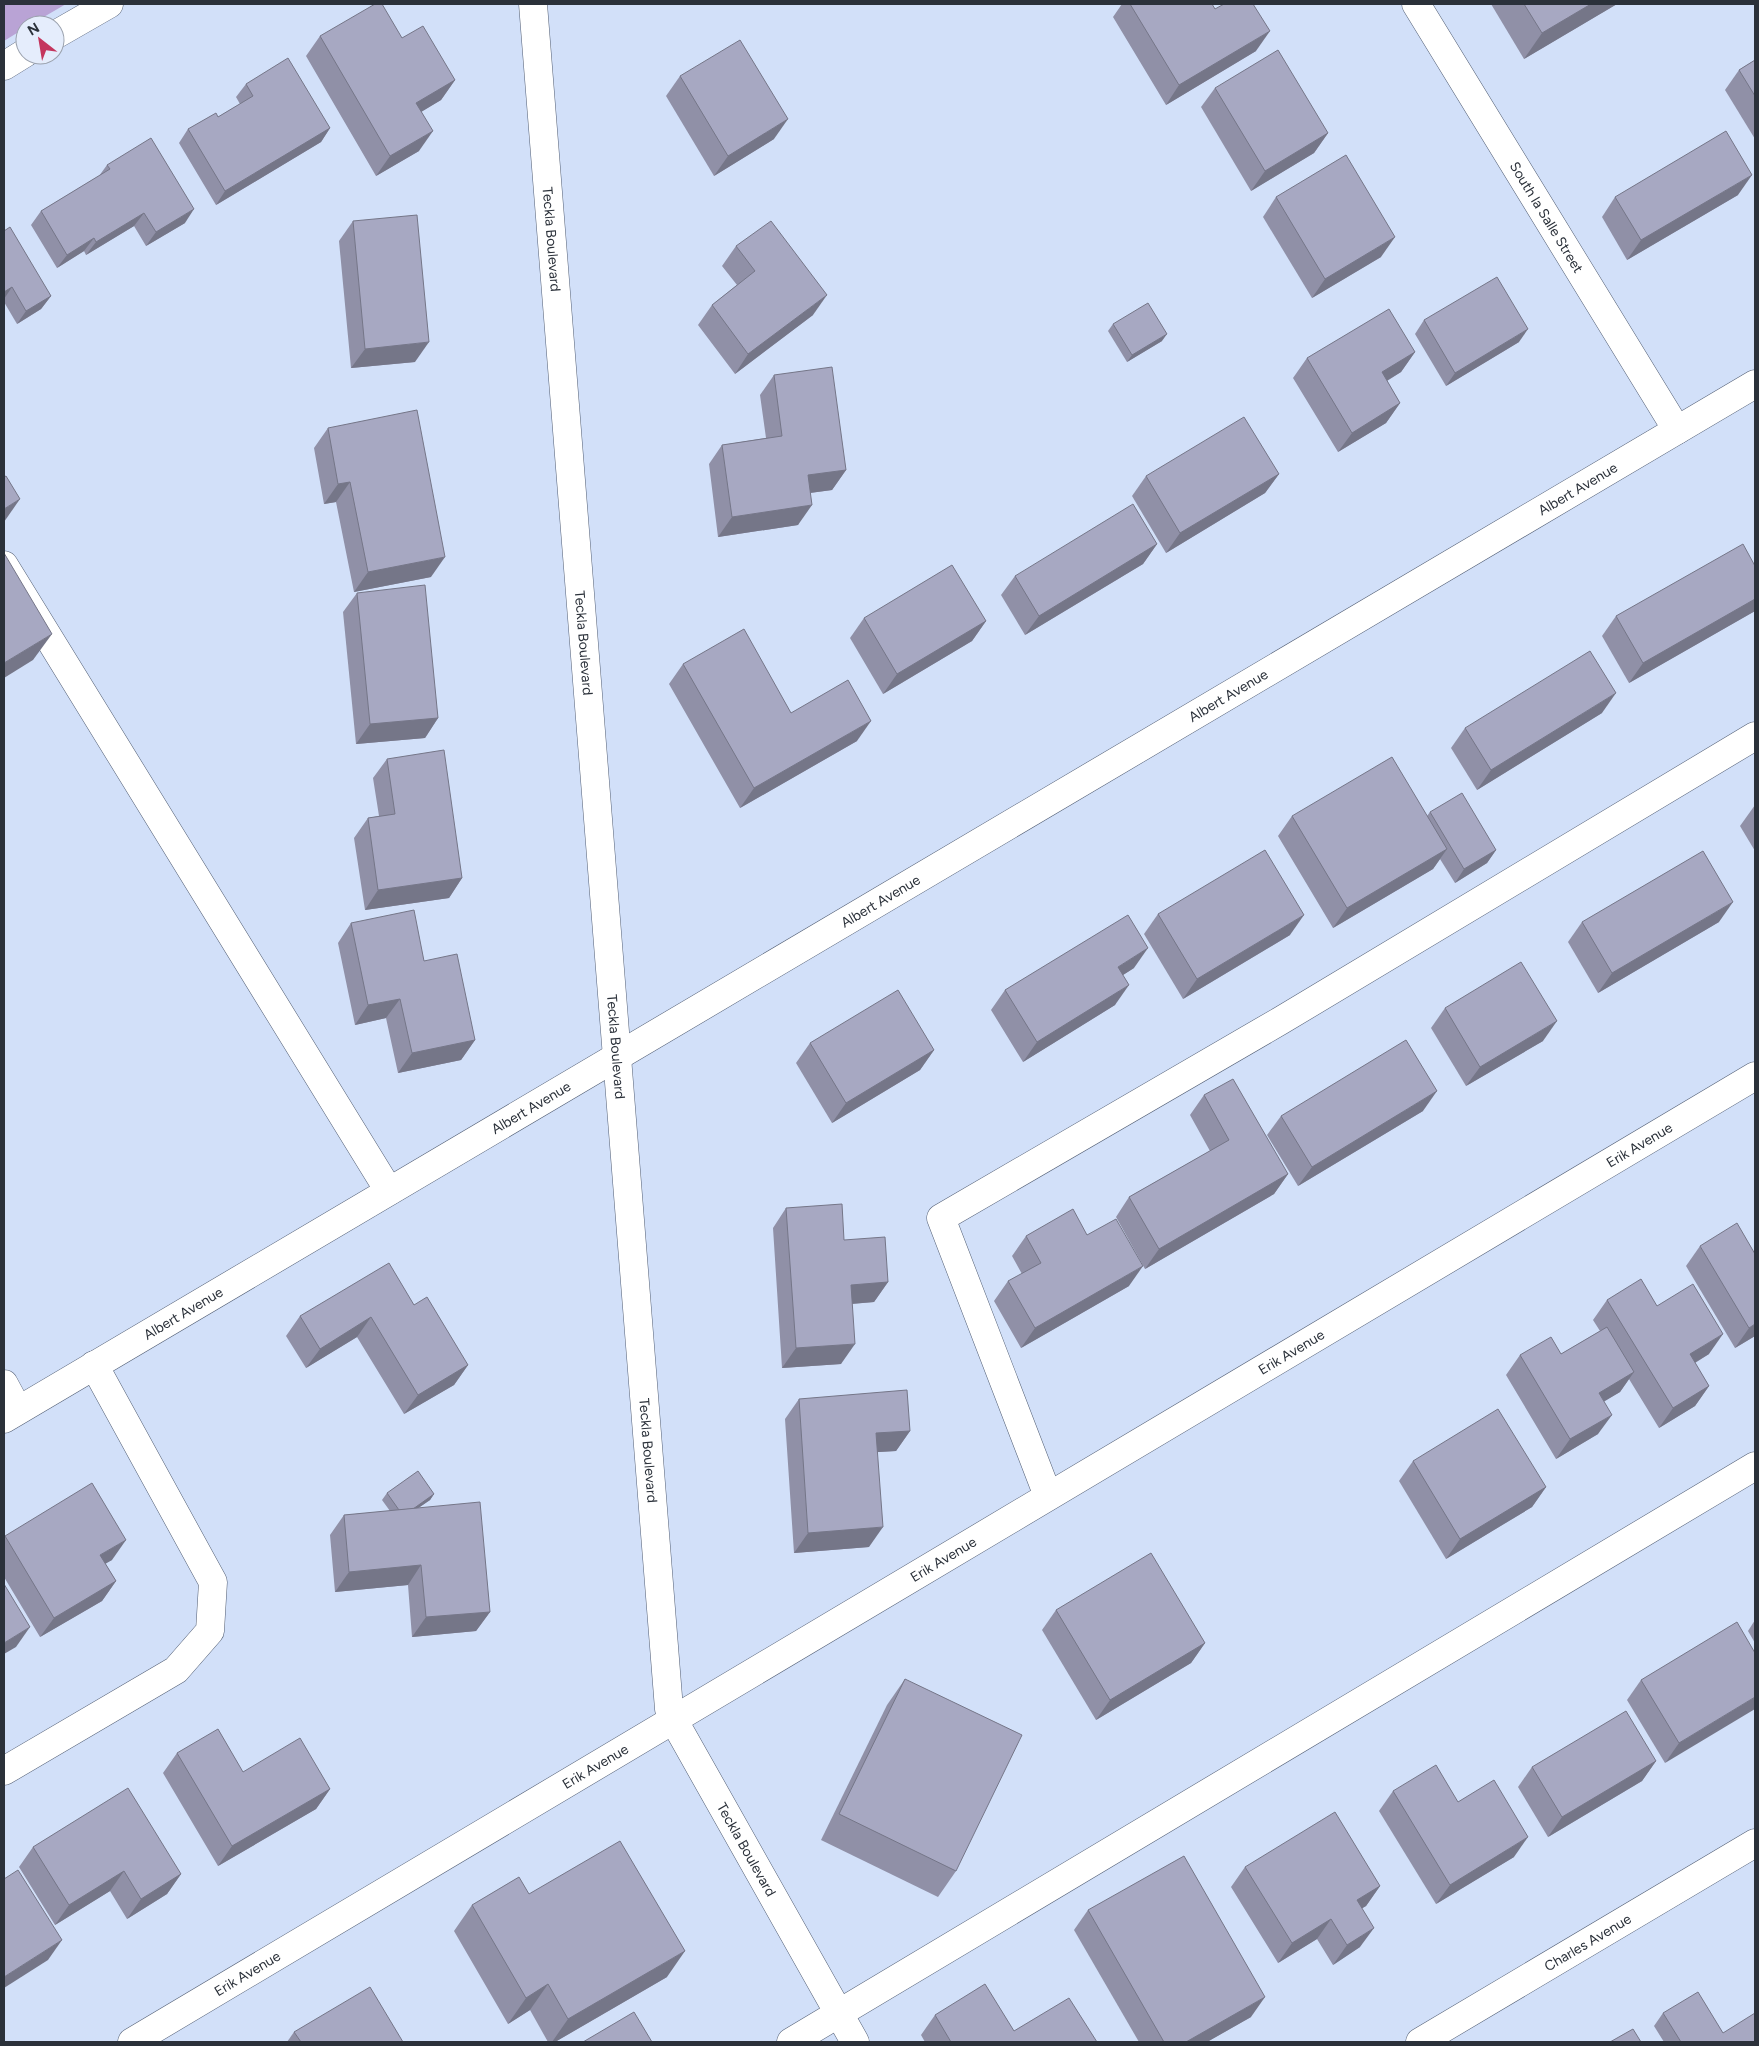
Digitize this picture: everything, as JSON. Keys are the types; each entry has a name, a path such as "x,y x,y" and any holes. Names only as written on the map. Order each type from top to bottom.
{"street":[{"path":"65,30 108,4"},
{"name":"Teckla Boulevard","path":"533,4 669,1700 673,1719 855,2042"},
{"name":"South la Salle Street","path":"1416,4 1677,430"},
{"path":"4,66 15,59"},
{"name":"Albert Avenue","path":"11,1414 1755,384"},
{"path":"4,565 389,1191"},
{"path":"1048,1496 941,1218 1280,1021 1755,736"},
{"name":"Erik Avenue","path":"140,2040 673,1719 1755,1076"},
{"path":"4,1771 176,1670 210,1631 213,1582 94,1365"},
{"path":"4,1384 11,1414"},
{"path":"790,2042 1755,1466"},
{"name":"Charles Avenue","path":"1420,2042 1755,1843"}],"shaded area":[{"path":"4,4 66,4 47,15 15,15 15,34 4,41"}],"building":[{"path":"375,4 382,4 402,38 423,26 455,80 416,103 433,131 390,156 320,36"},
{"path":"1130,4 1212,4 1215,9 1224,4 1253,4 1270,31 1179,85"},
{"path":"1524,4 1591,4 1542,33"},
{"path":"740,40 788,119 728,156 680,76"},
{"path":"1278,50 1328,133 1265,171 1215,88"},
{"path":"288,58 330,128 225,191 188,129 216,113 218,117 253,96 246,84"},
{"path":"1755,60 1755,96 1739,70"},
{"path":"1726,131 1752,175 1641,240 1615,197"},
{"path":"151,138 194,209 156,232 144,213 96,242 94,238 67,255 41,211 110,169 107,165"},
{"path":"1346,155 1395,237 1325,279 1276,197"},
{"path":"417,215 429,342 365,349 353,221"},
{"path":"771,221 827,295 748,354 712,305 755,271 736,246"},
{"path":"10,227 51,296 26,311 12,287 4,292 4,231"},
{"path":"1497,277 1528,329 1455,373 1424,320"},
{"path":"1148,303 1167,334 1132,355 1113,324"},
{"path":"1389,309 1415,352 1382,372 1400,403 1352,433 1307,358"},
{"path":"832,367 846,470 808,475 812,505 732,517 722,445 782,436 774,375"},
{"path":"417,410 445,557 368,572 350,482 338,484 328,428"},
{"path":"1244,417 1279,474 1180,533 1146,476"},
{"path":"6,476 20,499 4,509 4,477"},
{"path":"1133,504 1157,544 1039,616 1015,576"},
{"path":"1743,544 1755,566 1755,599 1643,663 1616,616"},
{"path":"4,553 52,634 4,663"},
{"path":"952,565 986,621 897,674 864,618"},
{"path":"425,585 438,718 370,724 357,593"},
{"path":"744,629 791,713 848,680 871,721 754,788 683,664"},
{"path":"1590,651 1616,693 1491,770 1465,728"},
{"path":"444,750 462,878 378,890 368,818 395,814 387,759"},
{"path":"1392,757 1447,849 1347,908 1292,816"},
{"path":"1462,793 1496,850 1464,869 1430,812"},
{"path":"1265,850 1304,915 1197,979 1158,914"},
{"path":"1703,851 1733,902 1612,973 1582,922"},
{"path":"414,910 424,961 457,954 475,1040 412,1053 400,999 368,1005 351,923"},
{"path":"1128,915 1148,948 1118,967 1129,985 1037,1042 1005,990"},
{"path":"1521,962 1557,1021 1480,1067 1445,1008"},
{"path":"898,990 934,1050 846,1103 810,1043"},
{"path":"1406,1040 1437,1091 1312,1167 1281,1116"},
{"path":"1233,1079 1288,1174 1159,1249 1129,1197 1229,1140 1204,1095"},
{"path":"842,1204 844,1240 885,1237 888,1282 851,1285 855,1344 796,1348 786,1208"},
{"path":"1073,1209 1087,1235 1116,1219 1143,1266 1035,1328 1008,1281 1041,1263 1026,1236"},
{"path":"1737,1223 1755,1254 1755,1324 1749,1328 1700,1246"},
{"path":"389,1263 414,1305 427,1297 468,1365 418,1395 371,1317 320,1349 300,1316"},
{"path":"1641,1279 1657,1306 1693,1284 1723,1334 1690,1354 1709,1386 1673,1408 1607,1300"},
{"path":"1607,1327 1634,1372 1599,1393 1612,1415 1570,1439 1520,1355 1551,1337 1561,1354"},
{"path":"907,1390 910,1431 876,1433 883,1527 808,1533 799,1399"},
{"path":"1498,1409 1546,1487 1460,1539 1413,1461"},
{"path":"418,1471 434,1494 413,1509 399,1510 387,1493"},
{"path":"92,1483 126,1540 100,1555 116,1581 54,1618 5,1536"},
{"path":"480,1502 490,1612 426,1617 421,1565 349,1572 344,1515"},
{"path":"1151,1553 1205,1643 1110,1700 1056,1610"},
{"path":"4,1584 30,1627 4,1643"},
{"path":"1737,1622 1755,1653 1755,1697 1679,1743 1641,1680"},
{"path":"905,1679 1022,1735 956,1871 839,1814"},
{"path":"1626,1711 1656,1761 1562,1817 1532,1767"},
{"path":"218,1729 243,1772 300,1738 330,1789 232,1846 177,1753"},
{"path":"1436,1765 1458,1802 1494,1780 1528,1837 1450,1885 1393,1791"},
{"path":"128,1788 181,1874 141,1899 124,1871 69,1905 33,1847"},
{"path":"1335,1812 1380,1886 1357,1900 1374,1928 1347,1945 1331,1919 1292,1943 1245,1867"},
{"path":"620,1841 685,1951 568,2019 548,1984 526,1998 472,1905 519,1877 529,1894"},
{"path":"1184,1856 1265,1997 1186,2042 1164,2042 1088,1910"},
{"path":"18,1870 62,1940 4,1977 4,1879"},
{"path":"985,1984 1014,2031 1069,1998 1097,2042 951,2042 935,2015"},
{"path":"370,1987 403,2042 301,2042 294,2032"},
{"path":"1698,1992 1723,2033 1755,2013 1755,2042 1681,2042 1663,2013"},
{"path":"634,2012 652,2042 583,2042"},
{"path":"1633,2029 1641,2042 1610,2042"}]}
